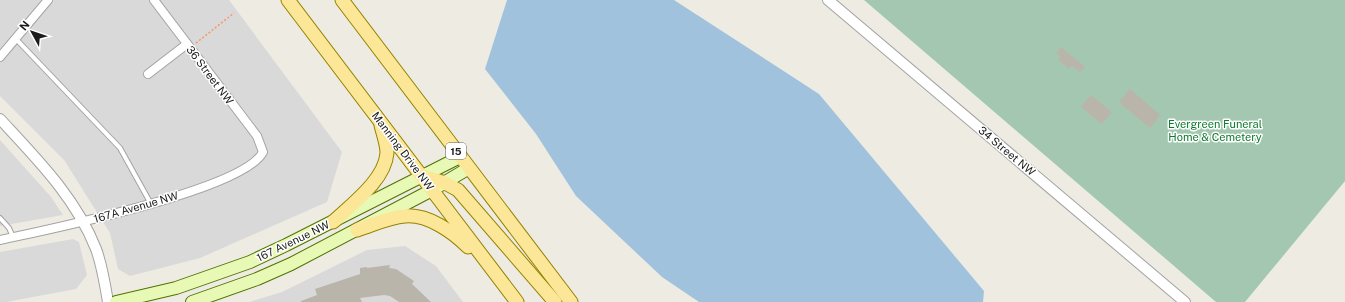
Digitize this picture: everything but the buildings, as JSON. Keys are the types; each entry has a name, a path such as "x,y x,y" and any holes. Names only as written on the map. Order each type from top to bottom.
{"main road":[{"name":"Manning Drive NW","path":"288,0 423,176 517,302"},
{"name":"15","path":"342,0 571,302"},
{"path":"333,222 369,188 382,171 387,152 381,122"},
{"name":"167 Avenue NW","path":"116,302 176,288 226,271 279,249 460,157"},
{"name":"167 Avenue NW","path":"192,302 276,271 358,230 445,183 469,168"},
{"path":"423,176 445,183 458,190 555,302"},
{"path":"358,230 390,219 404,216 414,216 436,224 459,238 493,270"}],"street":[{"path":"0,57 48,0"},
{"name":"36 Street NW","path":"154,0 257,136 263,152"},
{"name":"34 Street NW","path":"828,0 1186,302"},
{"path":"148,74 188,46"},
{"path":"0,119 61,187 83,222 96,250 108,302"},
{"name":"167A Avenue NW","path":"0,240 61,228 151,204 222,179 255,162 263,152"}],"lane":[{"path":"15,39 120,148 151,204"},
{"path":"0,218 9,228 13,237"}],"path":[{"path":"188,46 234,13"}],"shaded area":[{"path":"0,0 229,0 342,152 327,202 200,258 130,276 118,269 110,233 64,160 0,96"},
{"path":"0,140 51,197 63,215 0,226"},
{"path":"73,239 79,242 87,275 76,289 0,302 0,252"},
{"path":"405,246 436,266 463,302 249,302 282,292 367,250"}],"green space":[{"name":"Evergreen Funeral Home & Cemetery","path":"864,0 1345,0 1345,181 1245,302 1216,302"}],"water":[{"path":"507,0 674,0 819,94 984,291 983,302 699,302 662,277 576,196 536,134 485,69"}]}
